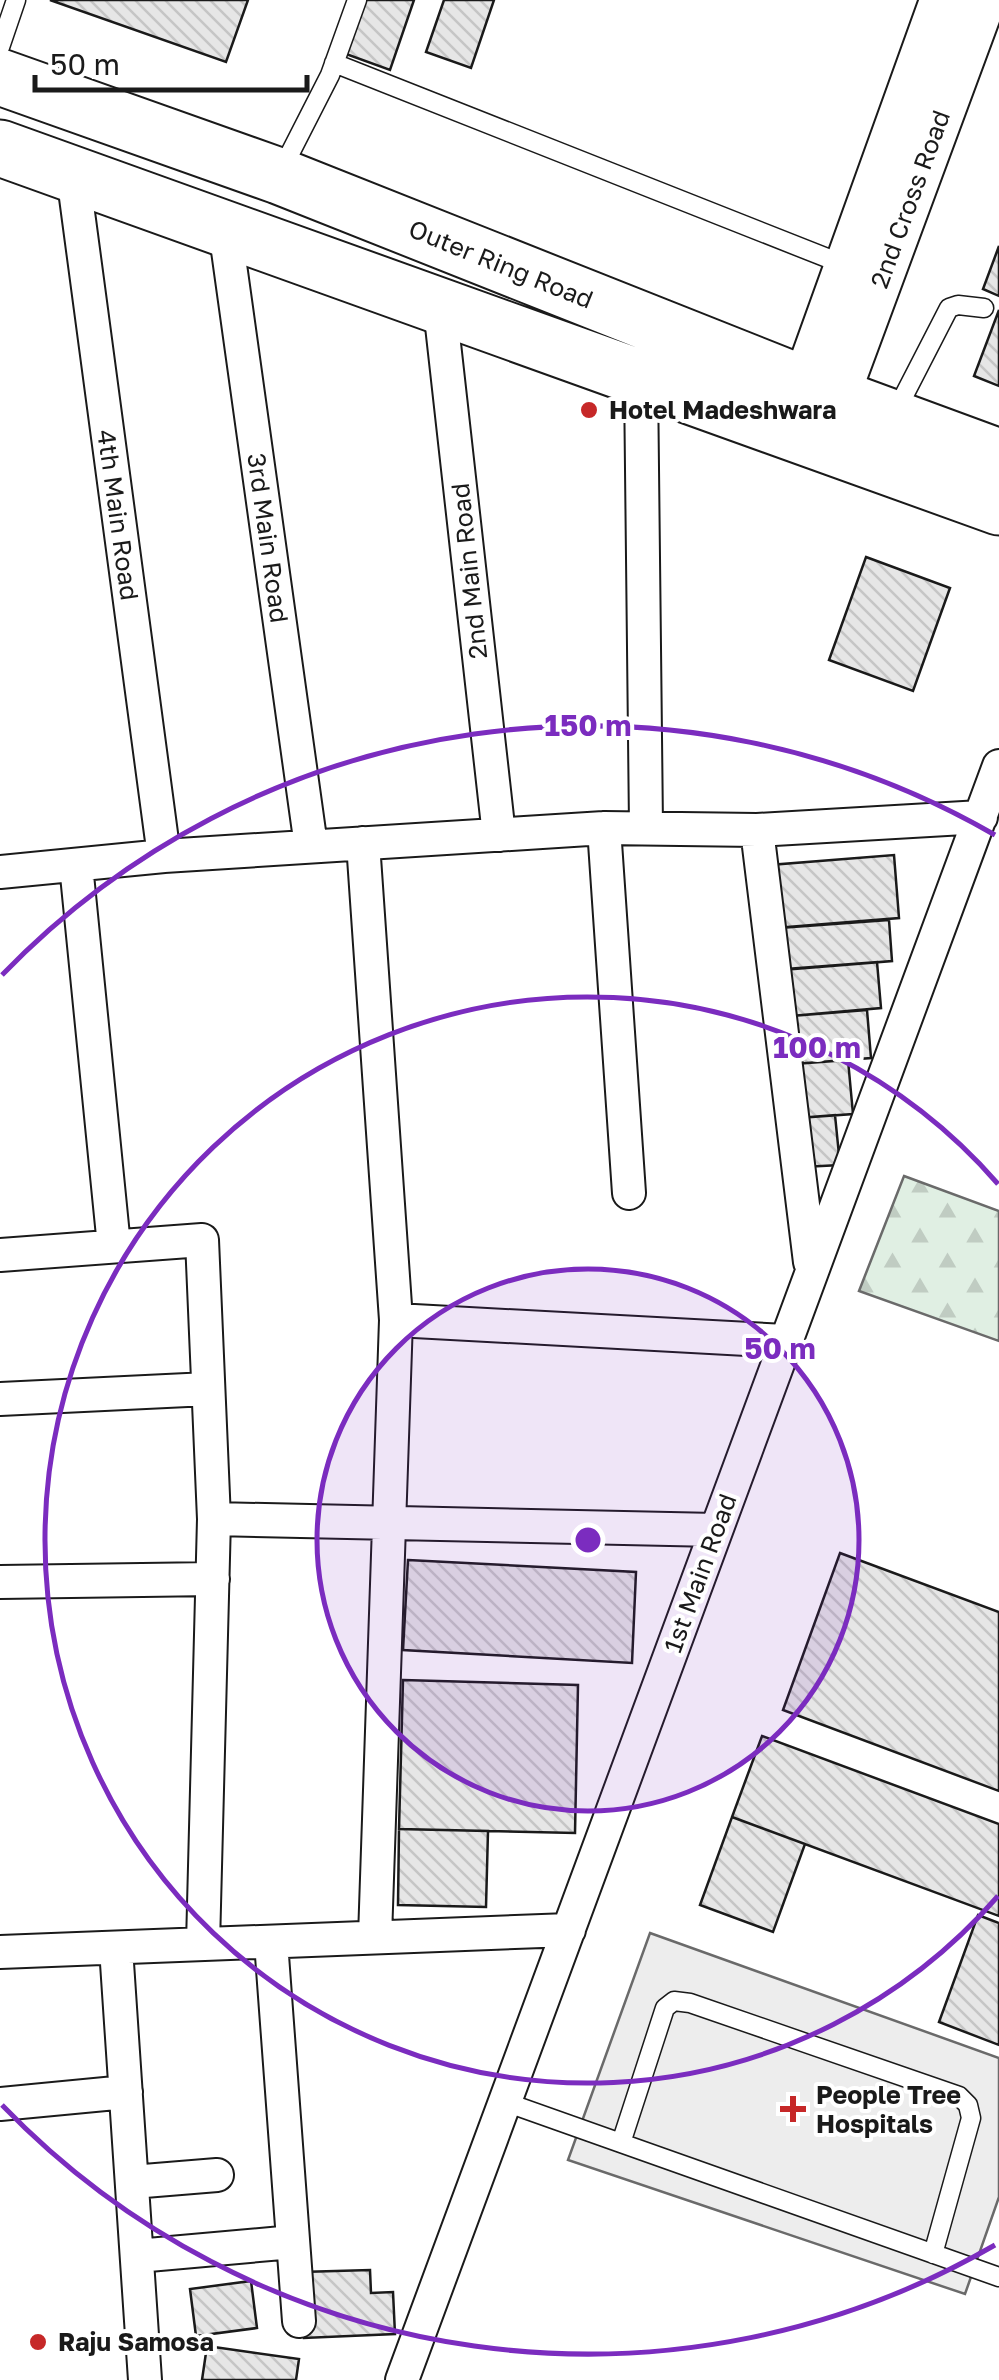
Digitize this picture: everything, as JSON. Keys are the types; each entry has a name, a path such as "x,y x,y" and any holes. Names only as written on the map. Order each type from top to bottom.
{"highway":[{"name":"Outer Ring Road","path":"0,77 279,176 999,457"},
{"path":"0,148 999,507"}],"street":[{"name":"2nd Cross Road","path":"821,390 849,266 943,0"},
{"name":"2nd Cross Road","path":"821,390 982,0"},
{"name":"4th Main Road","path":"73,175 164,856"},
{"name":"3rd Main Road","path":"225,229 311,846"},
{"name":"2nd Main Road","path":"440,308 499,835"},
{"path":"641,379 646,826"},
{"name":"1st Main Road","path":"402,2380 999,766"},
{"path":"0,872 164,856 604,828 757,830 981,818"},
{"path":"604,828 630,1193"},
{"path":"757,830 812,1271"},
{"path":"363,843 396,1320 375,1938"},
{"path":"76,864 114,1246"},
{"path":"0,1255 202,1240 214,1519 203,1944"},
{"path":"396,1320 786,1342"},
{"path":"0,1399 208,1389"},
{"path":"214,1519 716,1530"},
{"path":"0,1582 213,1579"},
{"path":"0,1952 568,1930"},
{"path":"270,1942 299,2321"},
{"path":"116,1948 145,2380"},
{"path":"0,2104 126,2092"},
{"path":"132,2182 217,2174"},
{"path":"137,2256 293,2242"}],"lane":[{"path":"0,47 16,0"},
{"path":"279,176 334,63 357,0"},
{"path":"334,63 849,266"},
{"path":"892,418 949,308 984,308"},
{"path":"621,2143 665,2008 674,2001 690,2002 959,2096 968,2105 971,2118 934,2254"},
{"path":"505,2102 999,2277"}],"green space":[{"path":"904,1176 999,1211 999,1341 859,1291"}],"shaded area":[{"name":"People Tree Hospitals","path":"650,1933 999,2058 999,2197 965,2294 568,2160"}],"building":[{"path":"50,0 248,0 226,62"},
{"path":"364,0 414,0 390,70 346,54"},
{"path":"444,0 494,0 471,68 426,52"},
{"path":"999,246 999,296 983,289"},
{"path":"999,310 999,386 974,376"},
{"path":"866,557 950,588 913,691 829,660"},
{"path":"894,855 899,918 775,928 770,865"},
{"path":"889,920 892,961 783,970 779,928"},
{"path":"877,962 881,1008 791,1016 787,969"},
{"path":"867,1010 871,1058 794,1064 791,1016"},
{"path":"848,1060 853,1114 799,1118 794,1064"},
{"path":"835,1115 840,1165 803,1167 799,1118"},
{"path":"840,1553 999,1612 999,1791 783,1710"},
{"path":"408,1560 636,1572 632,1663 403,1650"},
{"path":"403,1680 578,1685 575,1833 399,1829"},
{"path":"762,1736 999,1824 999,1916 732,1817"},
{"path":"732,1817 805,1844 773,1932 700,1905"},
{"path":"399,1829 488,1831 486,1907 398,1905"},
{"path":"978,1915 999,1923 999,2045 939,2022"},
{"path":"370,2270 371,2293 393,2292 395,2334 304,2338 301,2272"},
{"path":"251,2281 257,2328 196,2336 190,2289"},
{"path":"207,2346 299,2359 296,2380 202,2380"}],"place":[{"name":"Hotel Madeshwara","path":"589,410"},
{"name":"People Tree Hospitals","path":"793,2109"},
{"name":"Raju Samosa","path":"38,2342"}]}
